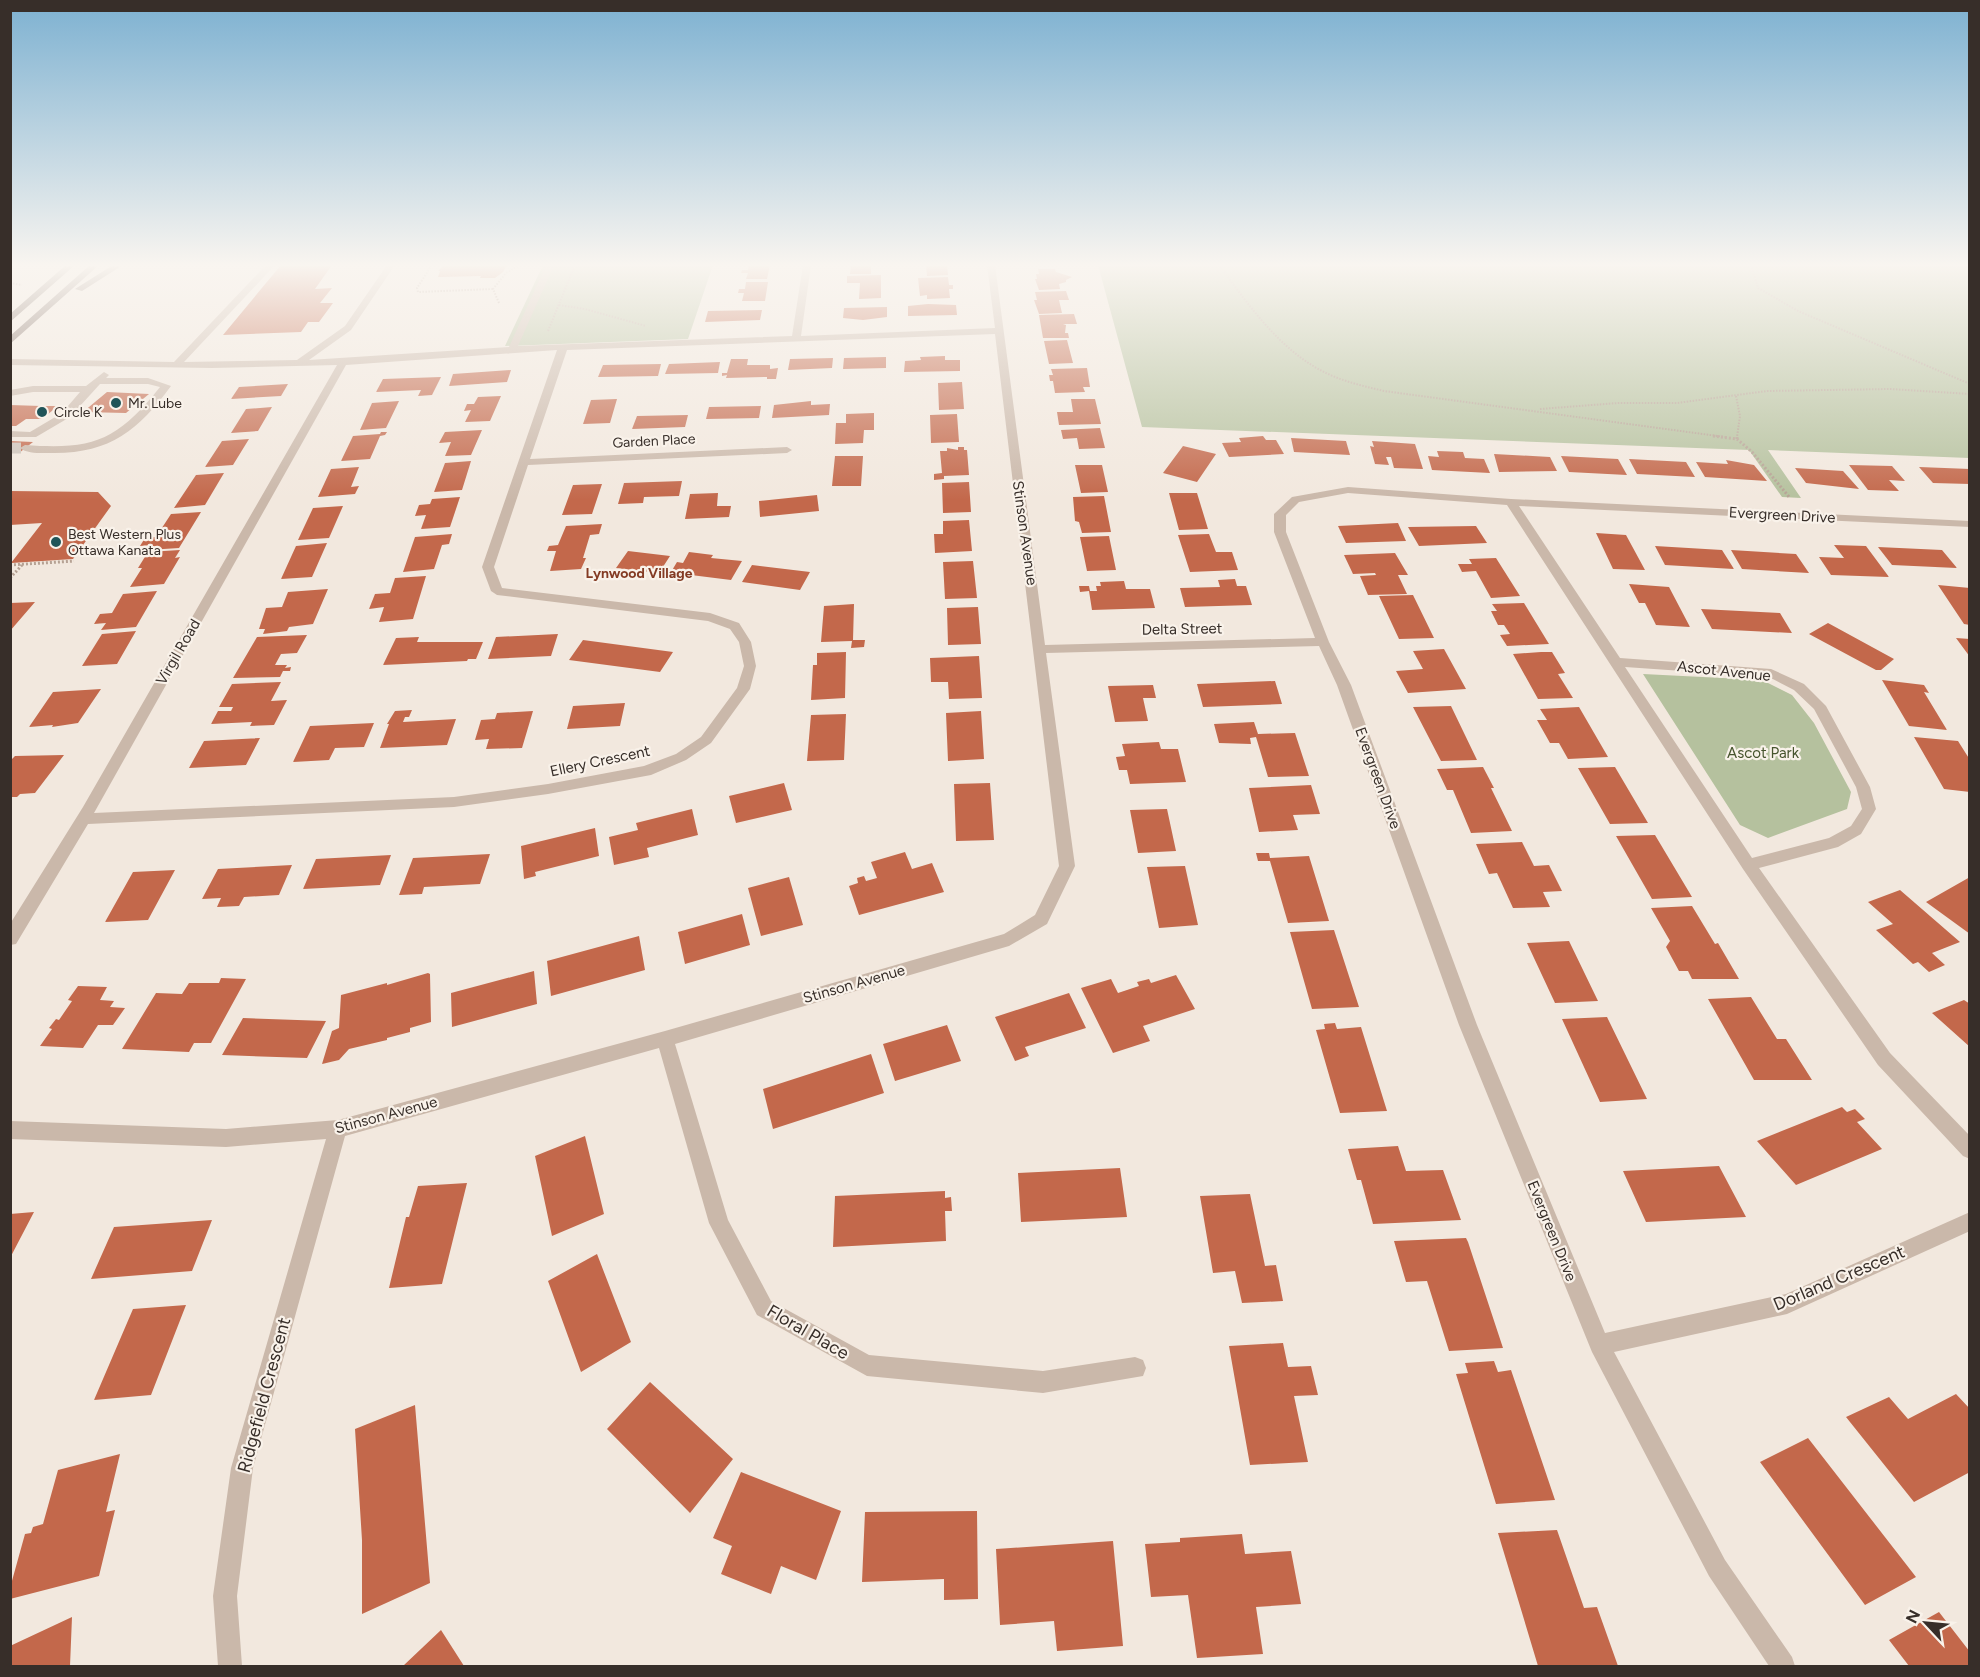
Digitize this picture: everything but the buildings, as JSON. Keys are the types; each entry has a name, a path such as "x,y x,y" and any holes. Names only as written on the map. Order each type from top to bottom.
{"street":[{"path":"177,364 197,343"},
{"path":"299,363 327,343"},
{"path":"512,349 515,343"},
{"path":"10,362 177,364 343,362 512,349 651,343"},
{"name":"Stinson Avenue","path":"10,1130 226,1138 338,1129 665,1039 1010,939 1041,920 1067,866 1041,649 1000,343"},
{"name":"Ellery Crescent","path":"83,819 454,802 548,789 646,771 681,757 706,740 743,689 750,666 745,642 735,626 710,617 497,591 488,567 562,347"},
{"name":"Virgil Road","path":"10,939 83,819 343,362"},
{"path":"10,434 32,435 66,415 88,389 119,363"},
{"path":"25,448 80,450 107,443 128,428 151,406 166,386 148,381 98,381"},
{"path":"10,393 33,389 88,389"},
{"name":"Garden Place","path":"524,462 787,450"},
{"name":"Evergreen Drive","path":"1783,1666 1717,1568 1599,1345 1468,1025 1344,685 1323,642 1280,532 1280,514 1296,499 1348,490 1511,502 1970,524"},
{"path":"1511,502 1748,865 1884,1059 1970,1150"},
{"name":"Delta Street","path":"1041,649 1323,642"},
{"name":"Ascot Avenue","path":"1616,662 1771,673 1799,687 1819,706 1863,787 1869,810 1856,830 1833,843 1748,865"},
{"name":"Floral Place","path":"665,1039 719,1223 764,1308 867,1365 1043,1382 1135,1368"},
{"name":"Ridgefield Crescent","path":"230,1666 225,1596 242,1468 338,1129"},
{"name":"Dorland Crescent","path":"1599,1345 1787,1304 1970,1221"}],"path":[{"path":"541,348 543,343"},
{"path":"1286,343 1315,367 1384,392 1534,410 1737,439 1752,452 1805,516"},
{"path":"1874,343 1970,384"},
{"path":"1534,410 1618,403 1677,403 1767,391 1890,389 1970,394"},
{"path":"1736,396 1740,416 1737,439"},
{"path":"10,565 74,561"},
{"path":"10,578 23,564"}],"green space":[{"path":"506,343 577,343 505,346"},
{"path":"1119,343 1969,343 1969,458 1768,450 1801,498 1782,497 1749,450 1142,427"},
{"name":"Ascot Park","path":"1643,674 1762,680 1792,695 1814,723 1851,792 1847,809 1768,838 1740,825"}],"tunnel":[{"path":"10,448 25,448"}],"place":[{"name":"Mr. Lube","path":"116,403"},
{"name":"Circle K","path":"42,412"},
{"name":"Best Western Plus Ottawa Kanata","path":"56,542"}],"district":[{"name":"Lynwood Village","path":"639,573"}]}
